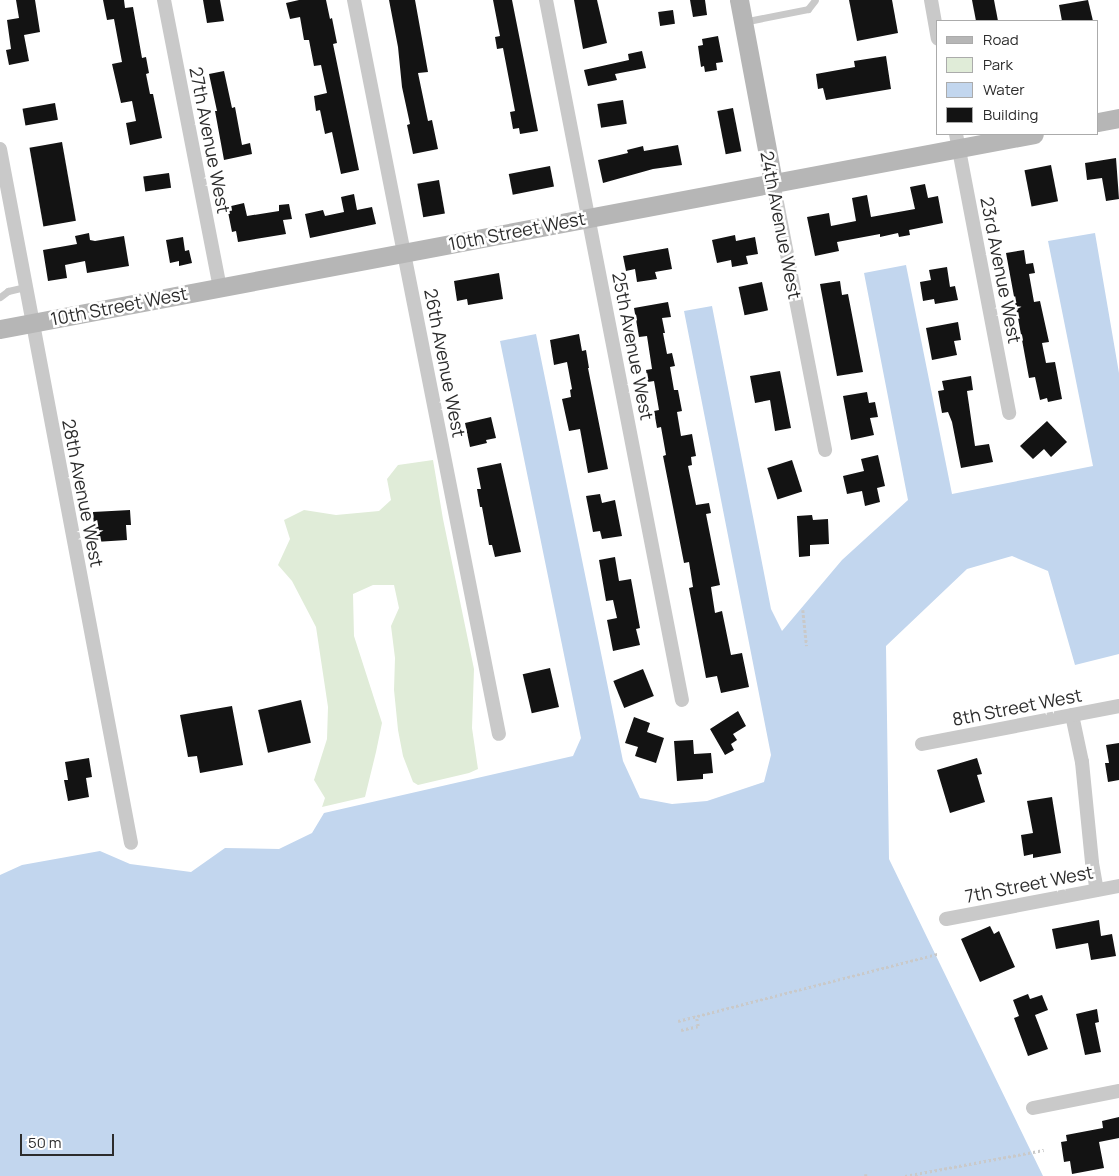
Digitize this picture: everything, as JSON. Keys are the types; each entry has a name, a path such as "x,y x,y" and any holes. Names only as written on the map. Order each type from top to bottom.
{"street":[{"name":"27th Avenue West","path":"164,0 220,288"},
{"name":"26th Avenue West","path":"354,0 498,734"},
{"name":"25th Avenue West","path":"546,0 682,700"},
{"name":"24th Avenue West","path":"739,0 825,450"},
{"path":"931,0 936,27"},
{"path":"1099,122 1119,118"},
{"name":"10th Street West","path":"0,329 773,182 957,141 1023,135"},
{"name":"23rd Avenue West","path":"957,141 1008,413"},
{"name":"28th Avenue West","path":"0,149 6,212 32,322 131,843"},
{"name":"8th Street West","path":"922,744 1119,706"},
{"path":"1072,716 1082,762 1092,863 1097,890"},
{"name":"7th Street West","path":"946,919 1119,886"},
{"path":"1033,1108 1119,1091"}],"lane":[{"path":"743,22 808,9 815,0"},
{"path":"0,297 8,291 25,287"}],"path":[{"path":"803,610 807,646"},
{"path":"678,1021 937,954"},
{"path":"681,1030 698,1026 696,1016"},
{"path":"905,1176 1044,1150"}],"green space":[{"path":"433,460 443,519 474,669 472,728 478,769 469,773 418,785 413,782 403,756 394,690 395,658 391,626 399,608 394,585 373,585 353,594 354,636 382,723 376,752 365,797 322,807 325,798 314,780 327,739 328,707 316,627 292,581 278,565 290,539 284,520 304,510 336,515 379,511 391,500 387,479 398,465"}],"water":[{"path":"1095,233 1119,373 1119,654 1075,665 1048,571 1012,556 967,569 886,646 889,859 1043,1176 0,1176 0,875 22,865 100,851 130,864 191,872 225,848 279,849 312,833 324,813 573,756 581,738 500,341 536,334 623,761 640,798 672,804 707,801 764,782 771,755 684,311 712,306 771,609 782,631 842,560 908,500 864,273 906,265 952,494 1093,466 1048,241"}],"building":[{"path":"16,0 35,0 40,32 24,35 29,61 9,65 6,50 11,49 7,20 19,18"},
{"path":"103,0 124,0 125,8 133,7 142,58 146,57 149,73 146,74 150,94 153,94 162,138 130,145 126,123 136,121 132,101 121,103 112,64 122,62 114,19 107,20"},
{"path":"203,0 220,0 224,21 207,23"},
{"path":"299,0 326,0 337,43 333,44 359,170 341,174 332,132 325,134 320,110 316,111 314,96 327,93 321,65 314,66 309,40 304,40 300,17 290,19 286,3"},
{"path":"389,0 415,0 428,72 418,73 428,121 432,120 438,149 413,154 407,125 410,124 402,87 398,47"},
{"path":"493,0 512,0 538,131 520,134 519,128 513,129 510,112 515,111 503,48 497,49 495,37 500,36"},
{"path":"574,0 597,0 607,43 583,49"},
{"path":"690,0 705,0 707,15 693,17"},
{"path":"849,0 892,0 898,33 857,41"},
{"path":"972,0 994,0 998,20 976,20"},
{"path":"1088,0 1093,20 1062,20 1059,5"},
{"path":"673,10 675,24 660,26 658,12"},
{"path":"718,36 723,62 716,63 717,70 705,72 704,66 701,67 698,46 703,45 702,39"},
{"path":"642,51 646,68 615,74 617,80 588,86 584,70 629,60 628,54"},
{"path":"886,56 891,89 826,100 823,88 818,89 816,74 855,67 854,61"},
{"path":"224,71 232,108 235,107 242,145 250,143 252,154 224,160 215,111 217,111 209,74"},
{"path":"623,100 627,124 601,128 597,104"},
{"path":"55,103 58,120 25,125 23,109"},
{"path":"733,108 741,151 726,154 717,111"},
{"path":"62,142 76,221 43,227 30,148"},
{"path":"678,145 682,165 653,169 603,183 598,160 628,153 627,150 643,146 644,151"},
{"path":"1116,158 1119,199 1106,201 1102,178 1087,180 1085,163"},
{"path":"1051,165 1058,201 1032,206 1024,170"},
{"path":"550,166 554,187 513,195 509,174"},
{"path":"169,173 171,188 145,191 143,177"},
{"path":"439,180 445,213 423,217 417,184"},
{"path":"925,184 928,198 938,196 943,223 909,230 910,235 899,237 898,233 880,237 880,234 837,242 839,251 815,256 807,217 829,213 831,226 856,221 852,198 867,195 871,217 915,209 910,187"},
{"path":"354,194 357,210 372,207 376,224 310,238 305,214 323,210 325,216 344,212 341,197"},
{"path":"244,203 247,216 279,211 279,205 289,204 292,219 283,220 286,234 238,242 236,231 232,232 227,207"},
{"path":"89,233 90,240 95,241 124,236 129,266 87,273 85,261 65,265 67,278 48,281 43,250 77,244 75,236"},
{"path":"735,235 736,241 755,237 758,254 746,256 748,264 732,267 731,260 717,263 712,240"},
{"path":"183,237 185,251 189,250 192,263 179,266 179,261 170,263 166,240"},
{"path":"668,248 672,269 655,272 657,279 637,282 635,269 626,271 623,256"},
{"path":"1024,250 1026,264 1033,263 1035,273 1029,274 1034,302 1040,301 1049,342 1042,343 1046,363 1055,362 1062,399 1048,402 1047,398 1040,400 1035,377 1029,378 1006,253"},
{"path":"947,267 950,287 955,286 958,300 935,304 934,299 923,301 920,282 931,280 929,270"},
{"path":"499,273 503,299 468,305 467,299 457,301 454,281"},
{"path":"840,281 842,295 848,294 863,372 837,376 820,284"},
{"path":"762,282 768,310 745,315 739,287"},
{"path":"668,302 671,317 662,318 665,333 663,333 667,354 672,353 675,366 670,367 674,390 678,390 682,411 677,412 681,436 692,434 696,456 691,457 692,465 688,466 696,505 709,503 711,513 706,514 720,585 711,587 715,613 722,611 731,655 742,653 749,687 721,693 717,676 706,678 689,588 693,587 689,562 684,563 663,456 666,455 661,427 657,428 654,411 659,410 654,381 648,382 646,370 652,369 647,336 639,337 634,308"},
{"path":"958,322 961,340 954,341 957,355 932,360 926,328"},
{"path":"579,334 582,351 586,350 608,469 588,473 580,429 569,431 562,399 571,397 570,390 572,389 567,362 554,365 550,340"},
{"path":"780,371 791,428 775,431 770,400 755,403 750,376"},
{"path":"971,376 973,390 967,391 975,446 989,444 993,462 961,468 952,422 948,412 942,413 938,391 944,390 942,381"},
{"path":"867,392 869,403 875,402 878,417 870,418 874,435 851,440 843,396"},
{"path":"491,417 496,438 486,440 487,443 470,447 465,423"},
{"path":"1047,421 1067,442 1051,457 1044,449 1033,459 1020,446"},
{"path":"878,455 885,486 877,488 880,502 865,506 862,491 847,494 843,476 864,471 861,459"},
{"path":"792,460 802,491 777,499 767,468"},
{"path":"501,463 521,552 495,557 492,545 489,545 482,507 480,507 477,489 481,489 477,468"},
{"path":"600,494 602,503 615,500 622,536 602,539 600,531 593,532 586,496"},
{"path":"130,510 131,525 126,525 127,540 95,542 93,512"},
{"path":"812,515 813,520 828,519 829,544 810,545 810,556 799,557 797,516"},
{"path":"615,557 619,581 631,579 640,628 636,629 640,645 613,651 607,620 617,618 613,600 606,601 599,560"},
{"path":"550,668 559,707 532,713 523,674"},
{"path":"643,669 654,696 624,708 613,681"},
{"path":"301,700 311,743 268,753 258,710"},
{"path":"232,706 243,765 200,773 197,756 188,757 180,715"},
{"path":"738,711 746,726 733,734 737,740 731,744 734,750 725,755 710,729"},
{"path":"634,717 650,723 647,732 664,738 656,763 635,756 638,747 625,743"},
{"path":"693,740 694,754 711,753 713,773 703,774 703,779 677,781 674,741"},
{"path":"1119,743 1119,780 1108,782 1105,763 1109,763 1106,745"},
{"path":"89,758 92,777 86,778 89,797 68,801 64,780 68,780 65,762"},
{"path":"977,758 982,774 977,775 985,802 950,813 937,770"},
{"path":"1052,797 1061,853 1033,858 1033,854 1024,856 1021,835 1033,833 1027,801"},
{"path":"1099,920 1101,936 1112,934 1116,956 1091,960 1088,943 1056,949 1052,929"},
{"path":"990,926 994,934 999,931 1015,967 980,982 961,939"},
{"path":"1028,994 1030,999 1042,995 1048,1010 1035,1015 1048,1049 1028,1056 1014,1018 1019,1016 1013,1000"},
{"path":"1097,1009 1099,1022 1095,1023 1101,1052 1085,1055 1076,1014"},
{"path":"1119,1117 1119,1138 1099,1142 1104,1168 1072,1174 1070,1161 1064,1162 1061,1142 1067,1141 1066,1135 1103,1128 1102,1121"}]}
